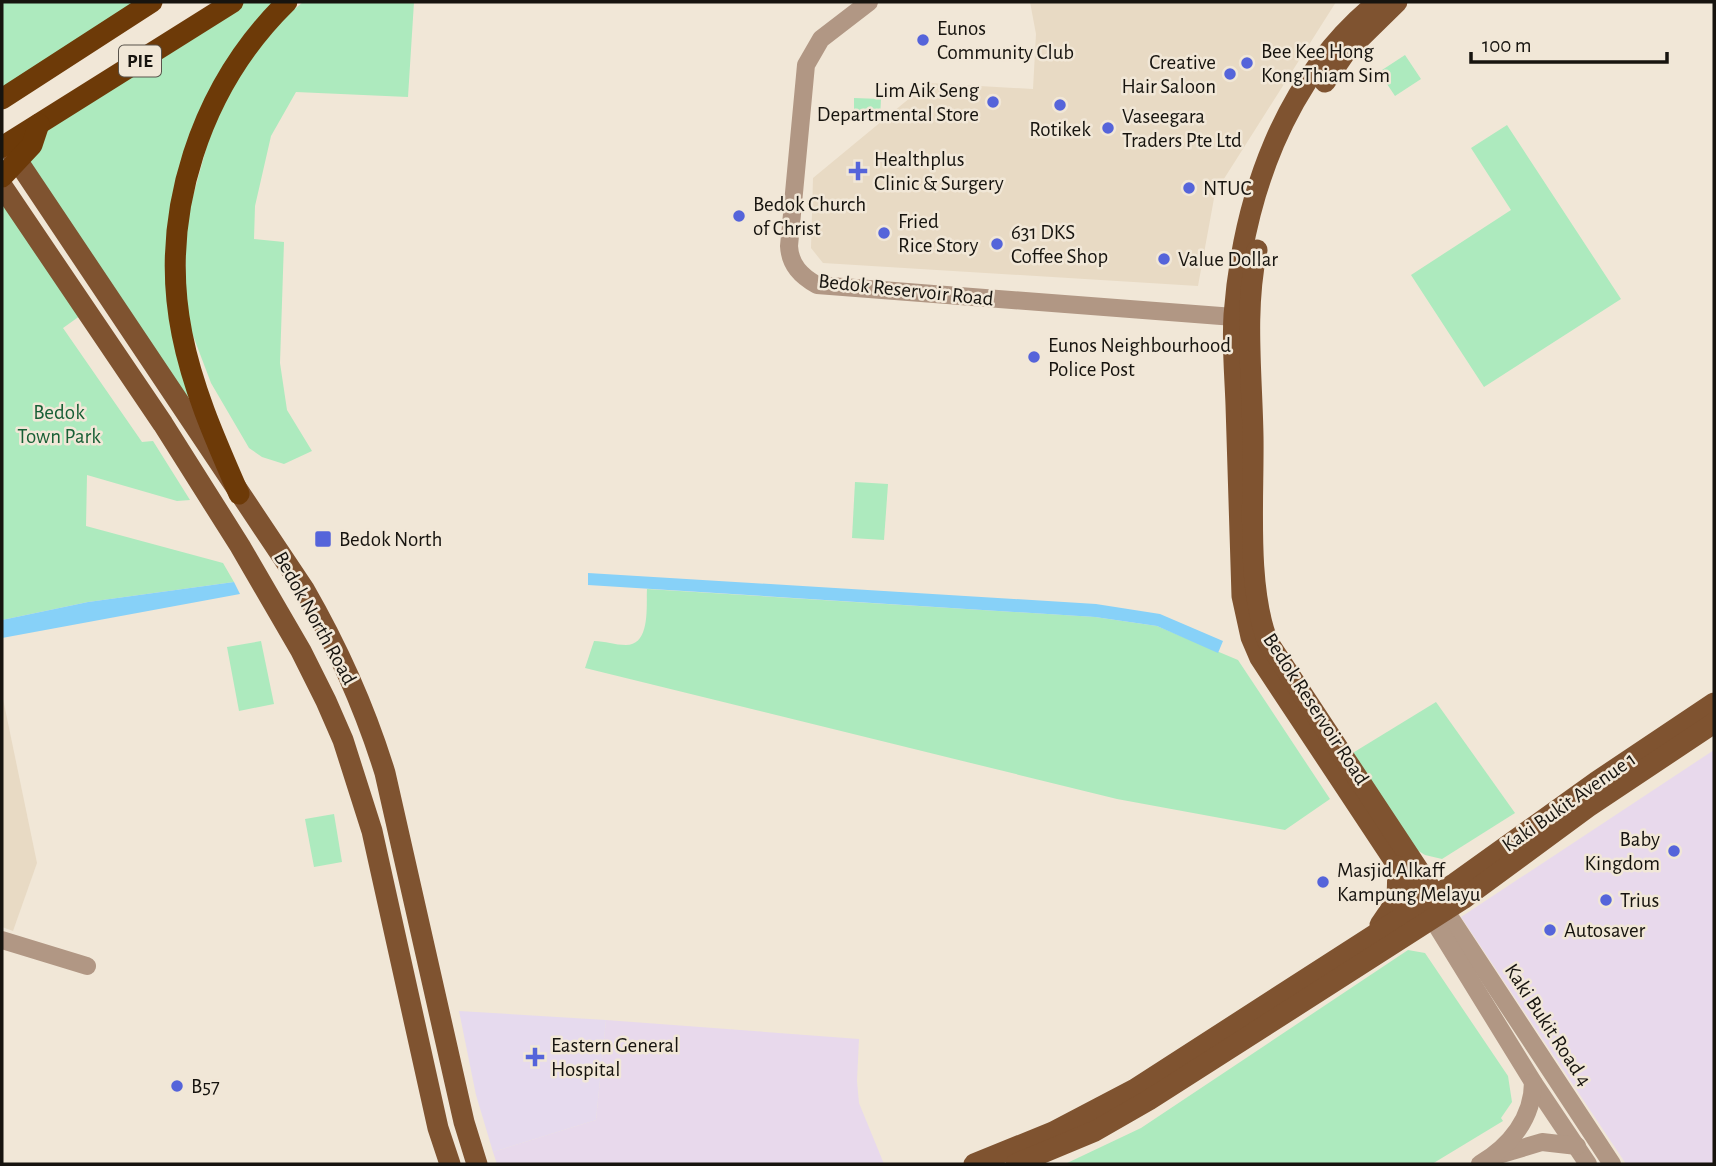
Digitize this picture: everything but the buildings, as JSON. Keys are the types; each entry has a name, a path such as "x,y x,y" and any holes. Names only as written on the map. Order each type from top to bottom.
{"highway":[{"name":"PIE","path":"2,99 152,2"},
{"name":"PIE","path":"2,147 233,2"},
{"path":"239,494 211,429 188,359 178,310 178,238 186,179 211,107 241,54 287,2"},
{"path":"2,177 32,145 39,124"}],"main road":[{"name":"Bedok Reservoir Road","path":"1378,2 1332,46 1274,139 1253,200 1240,262 1256,581 1262,625 1268,642 1434,906"},
{"name":"Bedok Reservoir Road","path":"1397,2 1345,54 1287,144 1267,203 1242,318 1242,596 1251,637 1270,673 1397,861 1434,906"},
{"name":"Bedok North Road","path":"2,138 317,612 344,663 372,729 389,786 464,1122 477,1164"},
{"name":"Bedok North Road","path":"2,186 163,424 240,546 301,651 326,701 348,753 372,831 439,1128 450,1164"},
{"name":"Kaki Bukit Avenue 1","path":"1434,906 1714,703"},
{"name":"Kaki Bukit Avenue 1","path":"1434,906 1714,723"},
{"path":"1367,940 1397,900 1397,861"},
{"path":"974,1164 1053,1132 1116,1100 1367,940 1434,906"},
{"path":"1016,1164 1127,1114 1434,906"}],"street":[{"name":"Bedok Reservoir Road","path":"869,2 821,39 806,65 789,246 790,257 807,279 817,285 890,292 1242,318"},
{"name":"Kaki Bukit Road 4","path":"1434,906 1533,1082 1588,1164"},
{"name":"Kaki Bukit Road 4","path":"1434,906 1612,1164"},
{"path":"2,940 54,954 85,971 2,951"},
{"path":"1485,1161 1520,1128 1527,1116 1533,1082"},
{"path":"1485,1161 1542,1142 1577,1146"}],"shaded area":[{"path":"1030,2 1336,2 1215,193 1198,286 823,263 811,248 813,178 928,83 1033,89 1036,34"},
{"path":"2,694 37,863 13,931 2,927"},
{"path":"1714,750 1714,1164 1626,1164 1461,917"},
{"name":"Eastern General Hospital","path":"459,1011 606,1020 596,1120 493,1152 476,1095"},
{"path":"606,1020 859,1039 859,1103 884,1164 497,1164 493,1152 596,1120"}],"green space":[{"path":"2,2 152,2 2,99"},
{"path":"234,2 287,2 230,71 178,238 195,386 186,412 18,161 36,137"},
{"path":"303,2 414,2 408,97 296,92 271,136 255,206 254,239 284,242 280,363 287,410 312,451 284,464 262,457 249,448 211,383 186,317 185,225 211,131 235,79 266,33"},
{"path":"1405,55 1421,79 1395,96 1379,72"},
{"path":"854,98 881,99 880,118 854,117"},
{"path":"1507,125 1621,299 1484,387 1411,275 1511,210 1471,148"},
{"name":"Bedok Town Park","path":"2,191 84,313 63,328 142,442 153,441 190,500 177,501 87,475 86,526 223,563 234,582 88,602 2,620"},
{"path":"855,482 888,484 884,540 852,538"},
{"path":"647,589 1095,617 1157,626 1238,660 1330,799 1285,830 1117,799 585,668 594,641 626,645 640,638 646,623"},
{"path":"261,641 274,704 239,711 227,647"},
{"path":"1436,702 1515,813 1442,859 1417,850 1351,754"},
{"path":"334,814 342,862 314,867 305,819"},
{"path":"1408,950 1425,953 1508,1076 1512,1102 1501,1118 1503,1121 1432,1164 1065,1164 1141,1128"}],"water":[{"path":"588,573 1096,604 1160,614 1223,641 1218,653 1157,626 1095,617 588,585"},
{"path":"234,582 240,594 2,638 2,620 88,602"}],"place":[{"name":"Eunos Community Club","path":"923,40"},
{"name":"Bee Kee Hong KongThiam Sim","path":"1247,63"},
{"name":"Creative Hair Saloon","path":"1230,74"},
{"name":"Lim Aik Seng Departmental Store","path":"993,102"},
{"name":"Rotikek","path":"1060,105"},
{"name":"Vaseegara Traders Pte Ltd","path":"1108,128"},
{"name":"Healthplus Clinic & Surgery","path":"858,171"},
{"name":"NTUC","path":"1189,188"},
{"name":"Bedok Church of Christ","path":"739,216"},
{"name":"Fried Rice Story","path":"884,233"},
{"name":"631 DKS Coffee Shop","path":"997,244"},
{"name":"Value Dollar","path":"1164,259"},
{"name":"Eunos Neighbourhood Police Post","path":"1034,357"},
{"name":"Bedok North","path":"323,539"},
{"name":"Baby Kingdom","path":"1674,851"},
{"name":"Masjid Alkaff Kampung Melayu","path":"1323,882"},
{"name":"Trius","path":"1606,900"},
{"name":"Autosaver","path":"1550,930"},
{"name":"Eastern General Hospital","path":"535,1057"},
{"name":"B57","path":"177,1086"}]}
